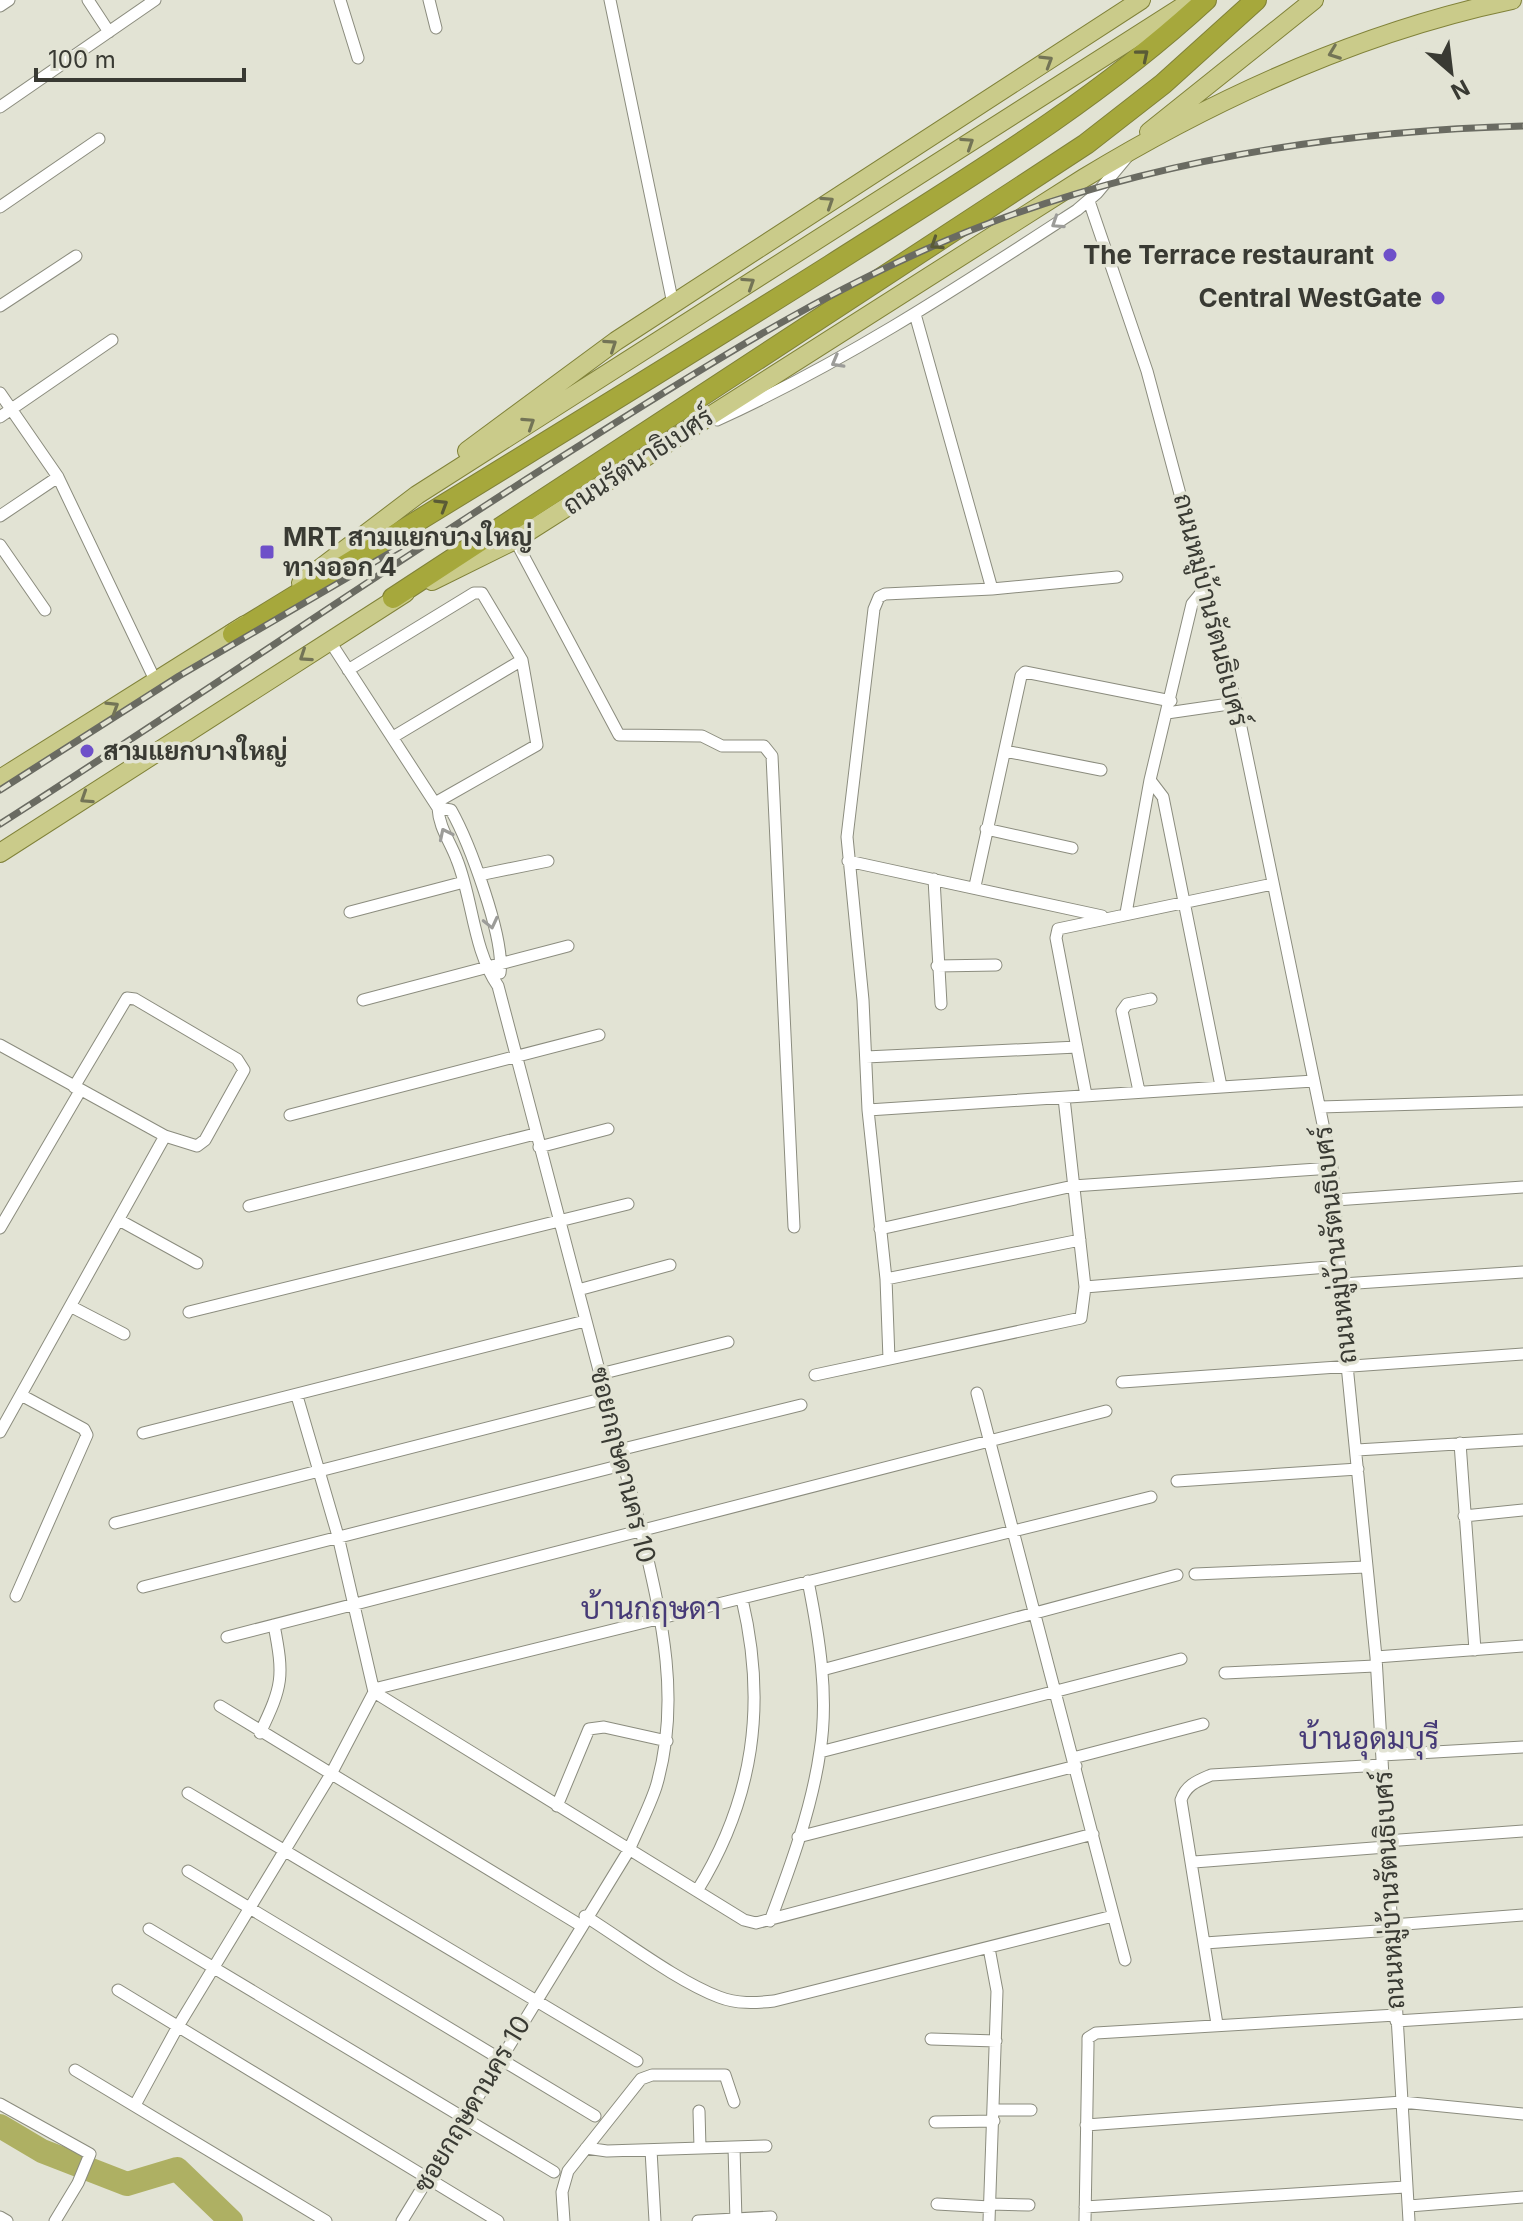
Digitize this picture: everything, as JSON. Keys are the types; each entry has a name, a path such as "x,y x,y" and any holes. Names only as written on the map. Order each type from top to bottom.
{"highway":[{"path":"233,634 775,300 1050,126 1132,65 1206,0"},
{"path":"393,598 1025,186 1151,94 1256,0"}],"main road":[{"path":"0,779 233,634 417,495 532,400 673,304 1141,0"},
{"path":"417,495 1193,0"},
{"path":"1109,163 1314,0"},
{"path":"1109,163 1242,93 1328,55 1407,27 1512,0"},
{"name":"ถนนรัตนาธิเบศร์","path":"0,853 393,598 515,540 1109,163"}],"street":[{"path":"0,6 9,0"},
{"path":"88,0 109,32"},
{"path":"0,107 155,0"},
{"path":"340,0 358,58"},
{"path":"429,0 436,28"},
{"path":"610,0 673,304"},
{"path":"0,207 99,139"},
{"path":"665,443 812,376 915,314 1089,201 1132,150"},
{"name":"ถนนหมู่บ้านรัตนธิเบศร์","path":"1089,201 1147,371 1236,703 1332,1168 1347,1365 1376,1661 1409,2221"},
{"path":"0,306 76,256"},
{"path":"915,314 992,589"},
{"path":"0,417 112,340"},
{"path":"0,393 58,477 155,680"},
{"path":"0,516 58,477"},
{"path":"515,540 619,735 702,736 722,746 764,746 772,756 794,1227"},
{"path":"0,545 45,610"},
{"path":"889,1359 886,1279 868,1110 848,861 852,792 876,602 885,594 992,589 1117,577"},
{"path":"1126,913 1150,780 1192,604 1206,587"},
{"path":"348,670 477,591 482,593 522,660 537,745 437,805"},
{"name":"ซอยกฤษดานคร 10","path":"329,640 437,805 439,825 464,882 487,970 498,986 641,1530 661,1617 669,1679 667,1741 655,1788 629,1850 533,2002 402,2221"},
{"path":"393,737 522,660"},
{"path":"975,886 1021,676 1025,672 1171,701"},
{"path":"1167,713 1236,703"},
{"path":"1005,751 1101,770"},
{"path":"1150,780 1163,797 1182,904 1221,1086"},
{"name":"ซอยกฤษดานคร 10","path":"437,805 451,810 479,875 501,966 498,986"},
{"path":"986,829 1072,848"},
{"path":"479,875 548,861"},
{"path":"848,861 975,886 1107,917"},
{"path":"934,879 941,1004"},
{"path":"350,912 464,882"},
{"path":"1086,1095 1056,933 1063,926 1273,884"},
{"path":"363,1000 487,970 568,946"},
{"path":"937,966 996,965"},
{"path":"0,1045 77,1089 165,1136 192,1146 201,1145 244,1070 237,1059 135,999 121,1002 77,1089 0,1228"},
{"path":"1139,1091 1122,1011 1127,1004 1151,999"},
{"path":"290,1115 599,1035"},
{"path":"866,1057 1077,1047"},
{"path":"868,1110 1314,1081"},
{"path":"815,1375 1081,1318 1085,1311 1085,1287 1064,1098"},
{"path":"1320,1107 1523,1101"},
{"path":"539,1147 608,1129"},
{"path":"249,1206 535,1134"},
{"path":"0,1432 165,1136"},
{"path":"880,1229 1073,1186 1332,1168"},
{"path":"1335,1200 1523,1187"},
{"path":"189,1312 628,1204"},
{"path":"119,1220 197,1263"},
{"path":"886,1279 1080,1240"},
{"path":"578,1290 670,1265"},
{"path":"1085,1287 1340,1266"},
{"path":"1342,1284 1523,1272"},
{"path":"72,1307 124,1334"},
{"path":"143,1433 585,1321"},
{"path":"600,1374 728,1342"},
{"path":"1122,1382 1523,1354"},
{"path":"977,1393 1125,1960"},
{"path":"16,1596 87,1435 84,1429 21,1395"},
{"path":"135,2105 177,2028 331,1774 374,1691 338,1536 297,1396"},
{"path":"115,1523 605,1398"},
{"path":"619,1450 801,1405"},
{"path":"227,1637 1106,1411"},
{"path":"1357,1450 1523,1440"},
{"path":"1460,1443 1475,1650"},
{"path":"143,1587 622,1465"},
{"path":"1177,1481 1358,1469"},
{"path":"374,1691 1151,1497"},
{"path":"1464,1516 1523,1510"},
{"path":"1195,1574 1366,1567"},
{"path":"822,1670 1177,1575"},
{"path":"770,1921 798,1837 820,1752 822,1670 808,1581"},
{"path":"697,1891 718,1859 747,1772 754,1737 756,1673 742,1599"},
{"path":"260,1733 279,1692 282,1677 274,1625"},
{"path":"1225,1673 1523,1646"},
{"path":"820,1752 1181,1659"},
{"path":"374,1691 744,1920 770,1921 1093,1834"},
{"path":"220,1706 260,1733 719,1997 745,2003 774,2001 1113,1916"},
{"path":"798,1837 1203,1724"},
{"path":"557,1806 589,1729 604,1727 667,1741"},
{"path":"1217,2024 1194,1862 1181,1800 1188,1787 1211,1775 1523,1747"},
{"path":"188,1793 533,2002 637,2061"},
{"path":"1194,1862 1523,1831"},
{"path":"188,1871 595,2116"},
{"path":"1205,1943 1523,1915"},
{"path":"149,1929 554,2172"},
{"path":"989,1948 997,1991 989,2221"},
{"path":"118,1990 498,2221"},
{"path":"1085,2221 1088,2038 1096,2033 1217,2024 1523,2013"},
{"path":"931,2039 996,2041"},
{"path":"75,2070 326,2221"},
{"path":"564,2221 564,2180 636,2083 652,2075 725,2075 734,2102"},
{"path":"1086,2125 1402,2102 1523,2114"},
{"path":"0,2104 51,2135 80,2147 90,2156 55,2221"},
{"path":"935,2122 1031,2110"},
{"path":"699,2111 700,2148"},
{"path":"586,2148 651,2150 766,2146"},
{"path":"734,2147 736,2220"},
{"path":"651,2150 655,2221"},
{"path":"1085,2207 1405,2187"},
{"path":"1409,2206 1523,2197"},
{"path":"937,2204 1029,2205"},
{"path":"0,2217 7,2221"},
{"path":"698,2221 771,2217"}],"waterway":[{"path":"0,2126 42,2151 127,2184 177,2169 231,2221"}],"railway":[{"path":"0,824 674,386 774,326 878,271 987,224 1052,201 1183,166 1318,142 1386,134 1523,126"},
{"path":"0,790 179,676 400,547"}],"place":[{"name":"The Terrace restaurant","path":"1390,255"},
{"name":"Central WestGate","path":"1438,298"},
{"name":"MRT สามแยกบางใหญ่ ทางออก 4","path":"267,552"},
{"name":"สามแยกบางใหญ่","path":"87,751"}],"district":[{"name":"บ้านกฤษดา","path":"651,1609"},
{"name":"บ้านอุดมบุรี","path":"1369,1739"}]}
